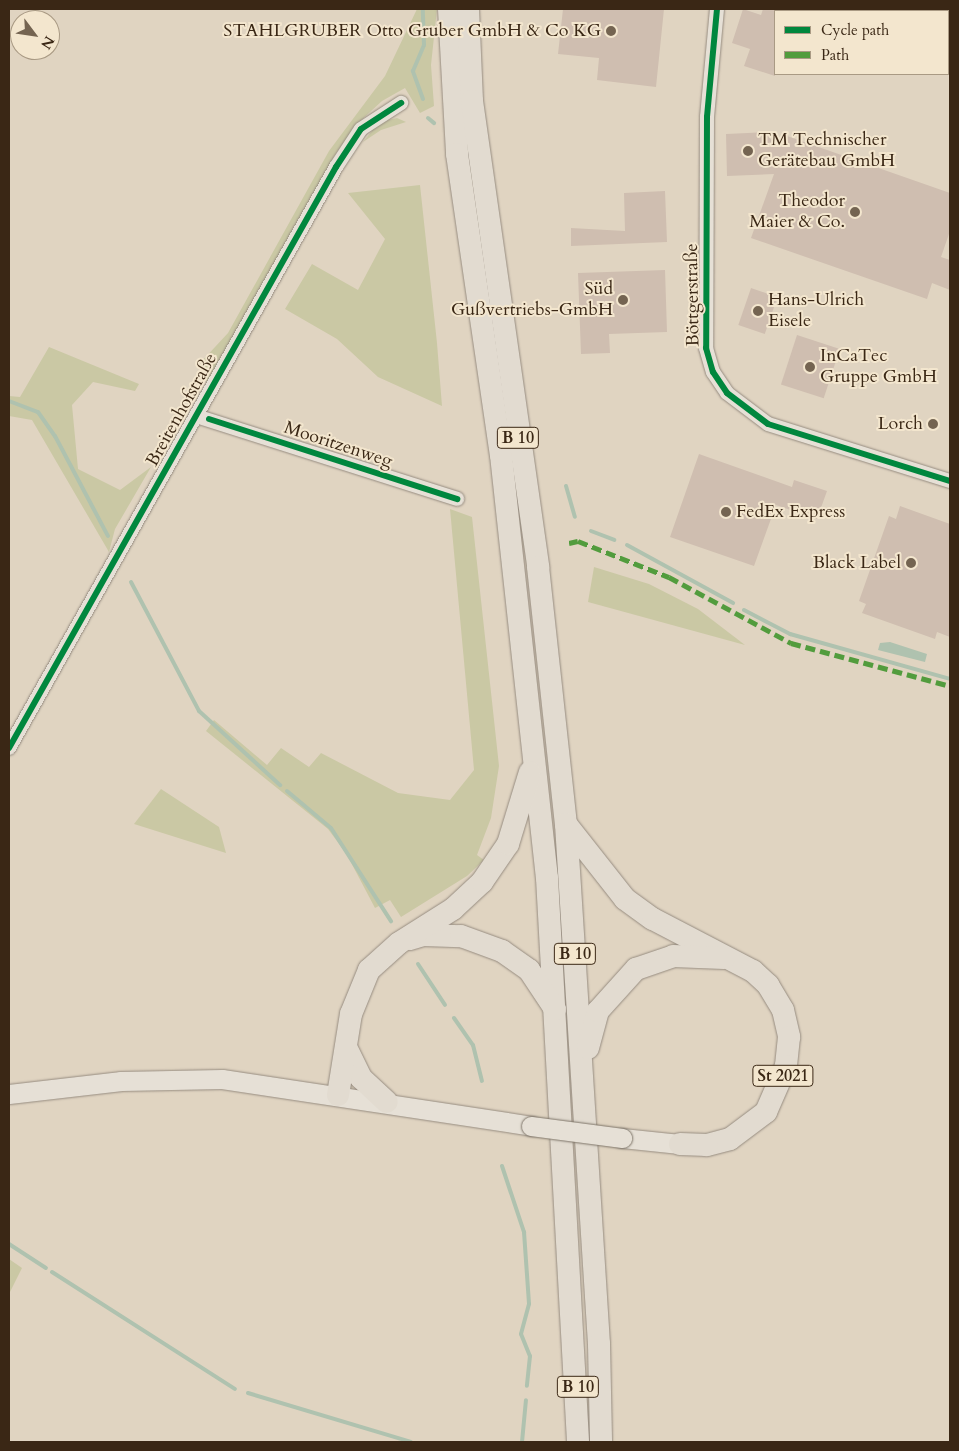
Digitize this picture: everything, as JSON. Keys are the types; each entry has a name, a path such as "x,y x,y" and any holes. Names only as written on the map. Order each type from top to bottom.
{"highway":[{"name":"B 10","path":"449,9 457,154 501,455 535,752 557,1014 578,1442"},
{"name":"B 10","path":"468,9 472,101 538,567 566,824 584,1084 601,1442"},
{"path":"338,1095 358,992 369,970 399,942 453,908 482,882 508,844 523,806 535,752"},
{"path":"566,824 625,899 652,919 737,960"},
{"path":"399,942 423,935 460,936 502,951 529,970 546,992 557,1014"},
{"path":"584,1084 598,1011 636,969 673,956 737,960"},
{"name":"St 2021","path":"680,1144 707,1145 730,1139 751,1126 766,1112 786,1066 789,1037 783,1010 768,984 737,960"},
{"path":"346,1047 361,1078 387,1102"}],"main road":[{"name":"St 2021","path":"9,1094 121,1081 222,1079 387,1102 531,1126 680,1144"}],"street":[{"name":"Böttgerstraße","path":"717,9 707,112 706,348 713,372 727,393 768,424 950,480"},
{"name":"Breitenhofstraße","path":"9,748 344,154 362,129 401,103"},
{"name":"Mooritzenweg","path":"196,416 457,499"}],"shaded area":[{"path":"417,9 437,9 431,65 434,106 420,113 405,88 382,101 357,124 335,155 207,385 202,361 228,333 329,151 385,76"},
{"path":"397,118 406,122 381,130 363,142 379,122"},
{"path":"420,185 442,406 378,377 337,339 285,309 312,264 358,290 385,239 348,193"},
{"path":"49,347 139,384 135,391 93,382 72,405 78,469 120,490 151,467 115,529 109,552 32,420 9,416 9,396 20,397"},
{"path":"450,509 472,517 499,766 491,818 477,855 484,860 467,876 401,917 390,900 375,908 346,853 328,829 206,731 214,720 267,765 281,748 309,767 321,753 398,793 450,800 474,770"},
{"path":"594,567 649,584 698,609 745,645 588,602"},
{"path":"890,642 927,654 925,662 878,650 880,643"},
{"path":"161,789 219,827 226,853 134,824"},
{"path":"9,1259 22,1268 9,1294"}],"building":[{"name":"STAHLGRUBER Otto Gruber GmbH & Co KG","path":"563,9 664,9 656,87 597,80 599,58 558,54"},
{"path":"743,9 761,15 763,9 775,9 775,76 744,66 750,49 732,43"},
{"name":"Theodor Maier & Co.","path":"769,132 770,139 784,145 787,136 950,193 950,231 941,257 950,260 950,290 932,283 927,299 751,238 774,174 727,176 726,134"},
{"path":"665,191 667,242 571,246 571,228 625,231 624,193"},
{"name":"Süd Gußvertriebs-GmbH","path":"665,270 667,332 609,334 610,353 581,354 578,273"},
{"name":"Hans-Ulrich Eisele","path":"751,288 777,297 765,334 738,325"},
{"name":"InCaTec Gruppe GmbH","path":"797,335 840,349 824,398 781,384"},
{"name":"FedEx Express","path":"699,454 792,487 794,480 827,491 817,519 776,505 754,566 670,537"},
{"name":"Black Label","path":"900,506 950,524 950,637 937,632 935,639 862,613 866,604 859,601 889,516 896,519"}],"waterway":[{"path":"423,9 424,45 413,71 423,99"},
{"path":"428,118 434,123"},
{"path":"9,401 38,412 55,436 108,536"},
{"path":"566,486 575,517"},
{"path":"591,531 614,540"},
{"path":"627,545 733,603"},
{"path":"131,582 199,711 280,785"},
{"path":"744,610 790,634 950,679"},
{"path":"287,791 331,828 391,921"},
{"path":"418,964 445,1005"},
{"path":"454,1018 473,1045 482,1081"},
{"path":"502,1166 524,1232 529,1304 521,1334 530,1356 527,1386"},
{"path":"9,1244 46,1268"},
{"path":"52,1272 235,1389"},
{"path":"248,1393 411,1442"},
{"path":"522,1442 526,1400"}],"marked path":[{"path":"569,543 578,541 669,577 791,643 950,686"}],"cycle path":[{"path":"717,9 707,117 706,348 713,372 727,393 768,424 950,481"},
{"path":"9,748 336,167 361,129 401,103"},
{"path":"209,419 457,499"}],"place":[{"name":"STAHLGRUBER Otto Gruber GmbH & Co KG","path":"611,31"},
{"name":"TM Technischer Gerätebau GmbH","path":"748,151"},
{"name":"Theodor Maier & Co.","path":"855,212"},
{"name":"Süd Gußvertriebs-GmbH","path":"623,300"},
{"name":"Hans-Ulrich Eisele","path":"758,311"},
{"name":"InCaTec Gruppe GmbH","path":"810,367"},
{"name":"Lorch","path":"933,424"},
{"name":"FedEx Express","path":"726,512"},
{"name":"Black Label","path":"911,563"}]}
